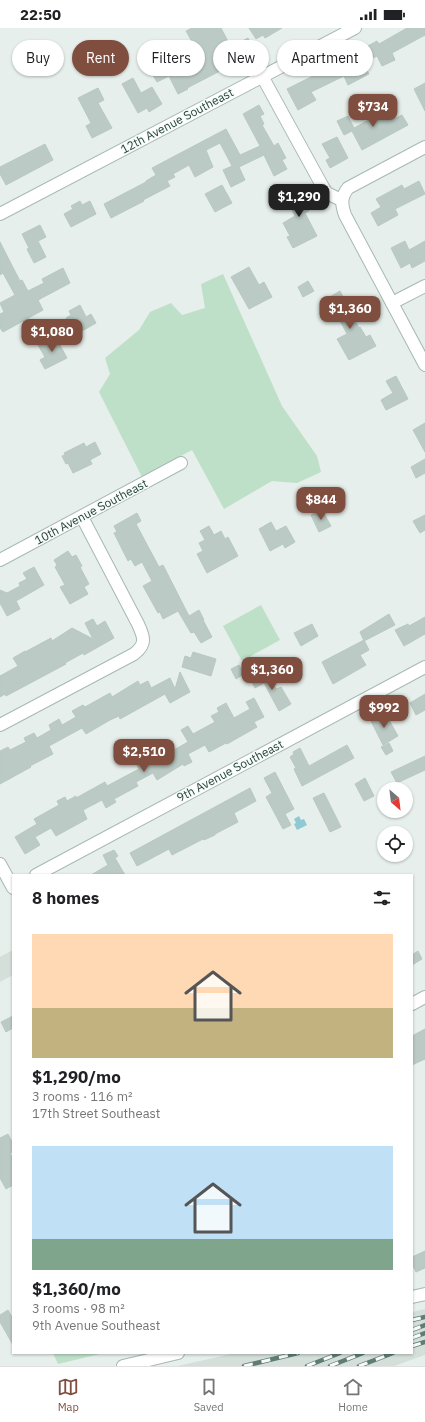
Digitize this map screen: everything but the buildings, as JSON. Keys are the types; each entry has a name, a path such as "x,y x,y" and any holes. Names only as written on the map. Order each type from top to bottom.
{"street":[{"name":"12th Avenue Southeast","path":"269,72 355,28"},
{"name":"12th Avenue Southeast","path":"0,214 262,76"},
{"path":"262,76 324,189 327,193 341,200"},
{"path":"425,147 348,188 341,200 345,215 425,365"},
{"path":"392,303 425,286"},
{"name":"10th Avenue Southeast","path":"0,560 181,464"},
{"path":"0,725 134,654 142,646 144,640 138,624 82,517"},
{"name":"9th Avenue Southeast","path":"38,874 425,667"},
{"path":"0,864 12,885"},
{"path":"413,1003 425,997"},
{"path":"413,1297 425,1294"},
{"path":"123,1366 174,1354"}],"shaded area":[{"path":"12,951 12,976 0,982 0,957"},
{"path":"425,1309 425,1355 394,1366 178,1366 231,1354 413,1354 413,1312"}],"green space":[{"path":"223,274 282,406 317,456 321,472 297,483 272,481 224,509 192,450 142,477 99,392 110,374 105,358 139,330 150,312 171,303 182,315 205,308 201,284"},
{"path":"261,605 280,640 242,661 223,626"},
{"path":"53,1354 100,1354 58,1364"}],"water":[{"path":"299,816 301,820 304,819 307,825 297,830 294,824 296,823 294,819"}],"railway":[{"path":"413,1320 425,1317"},
{"path":"413,1330 425,1325"},
{"path":"413,1338 425,1333"},
{"path":"413,1346 425,1342"},
{"path":"244,1366 294,1354"},
{"path":"307,1366 337,1354"},
{"path":"330,1366 360,1354"},
{"path":"359,1366 390,1354"}]}
